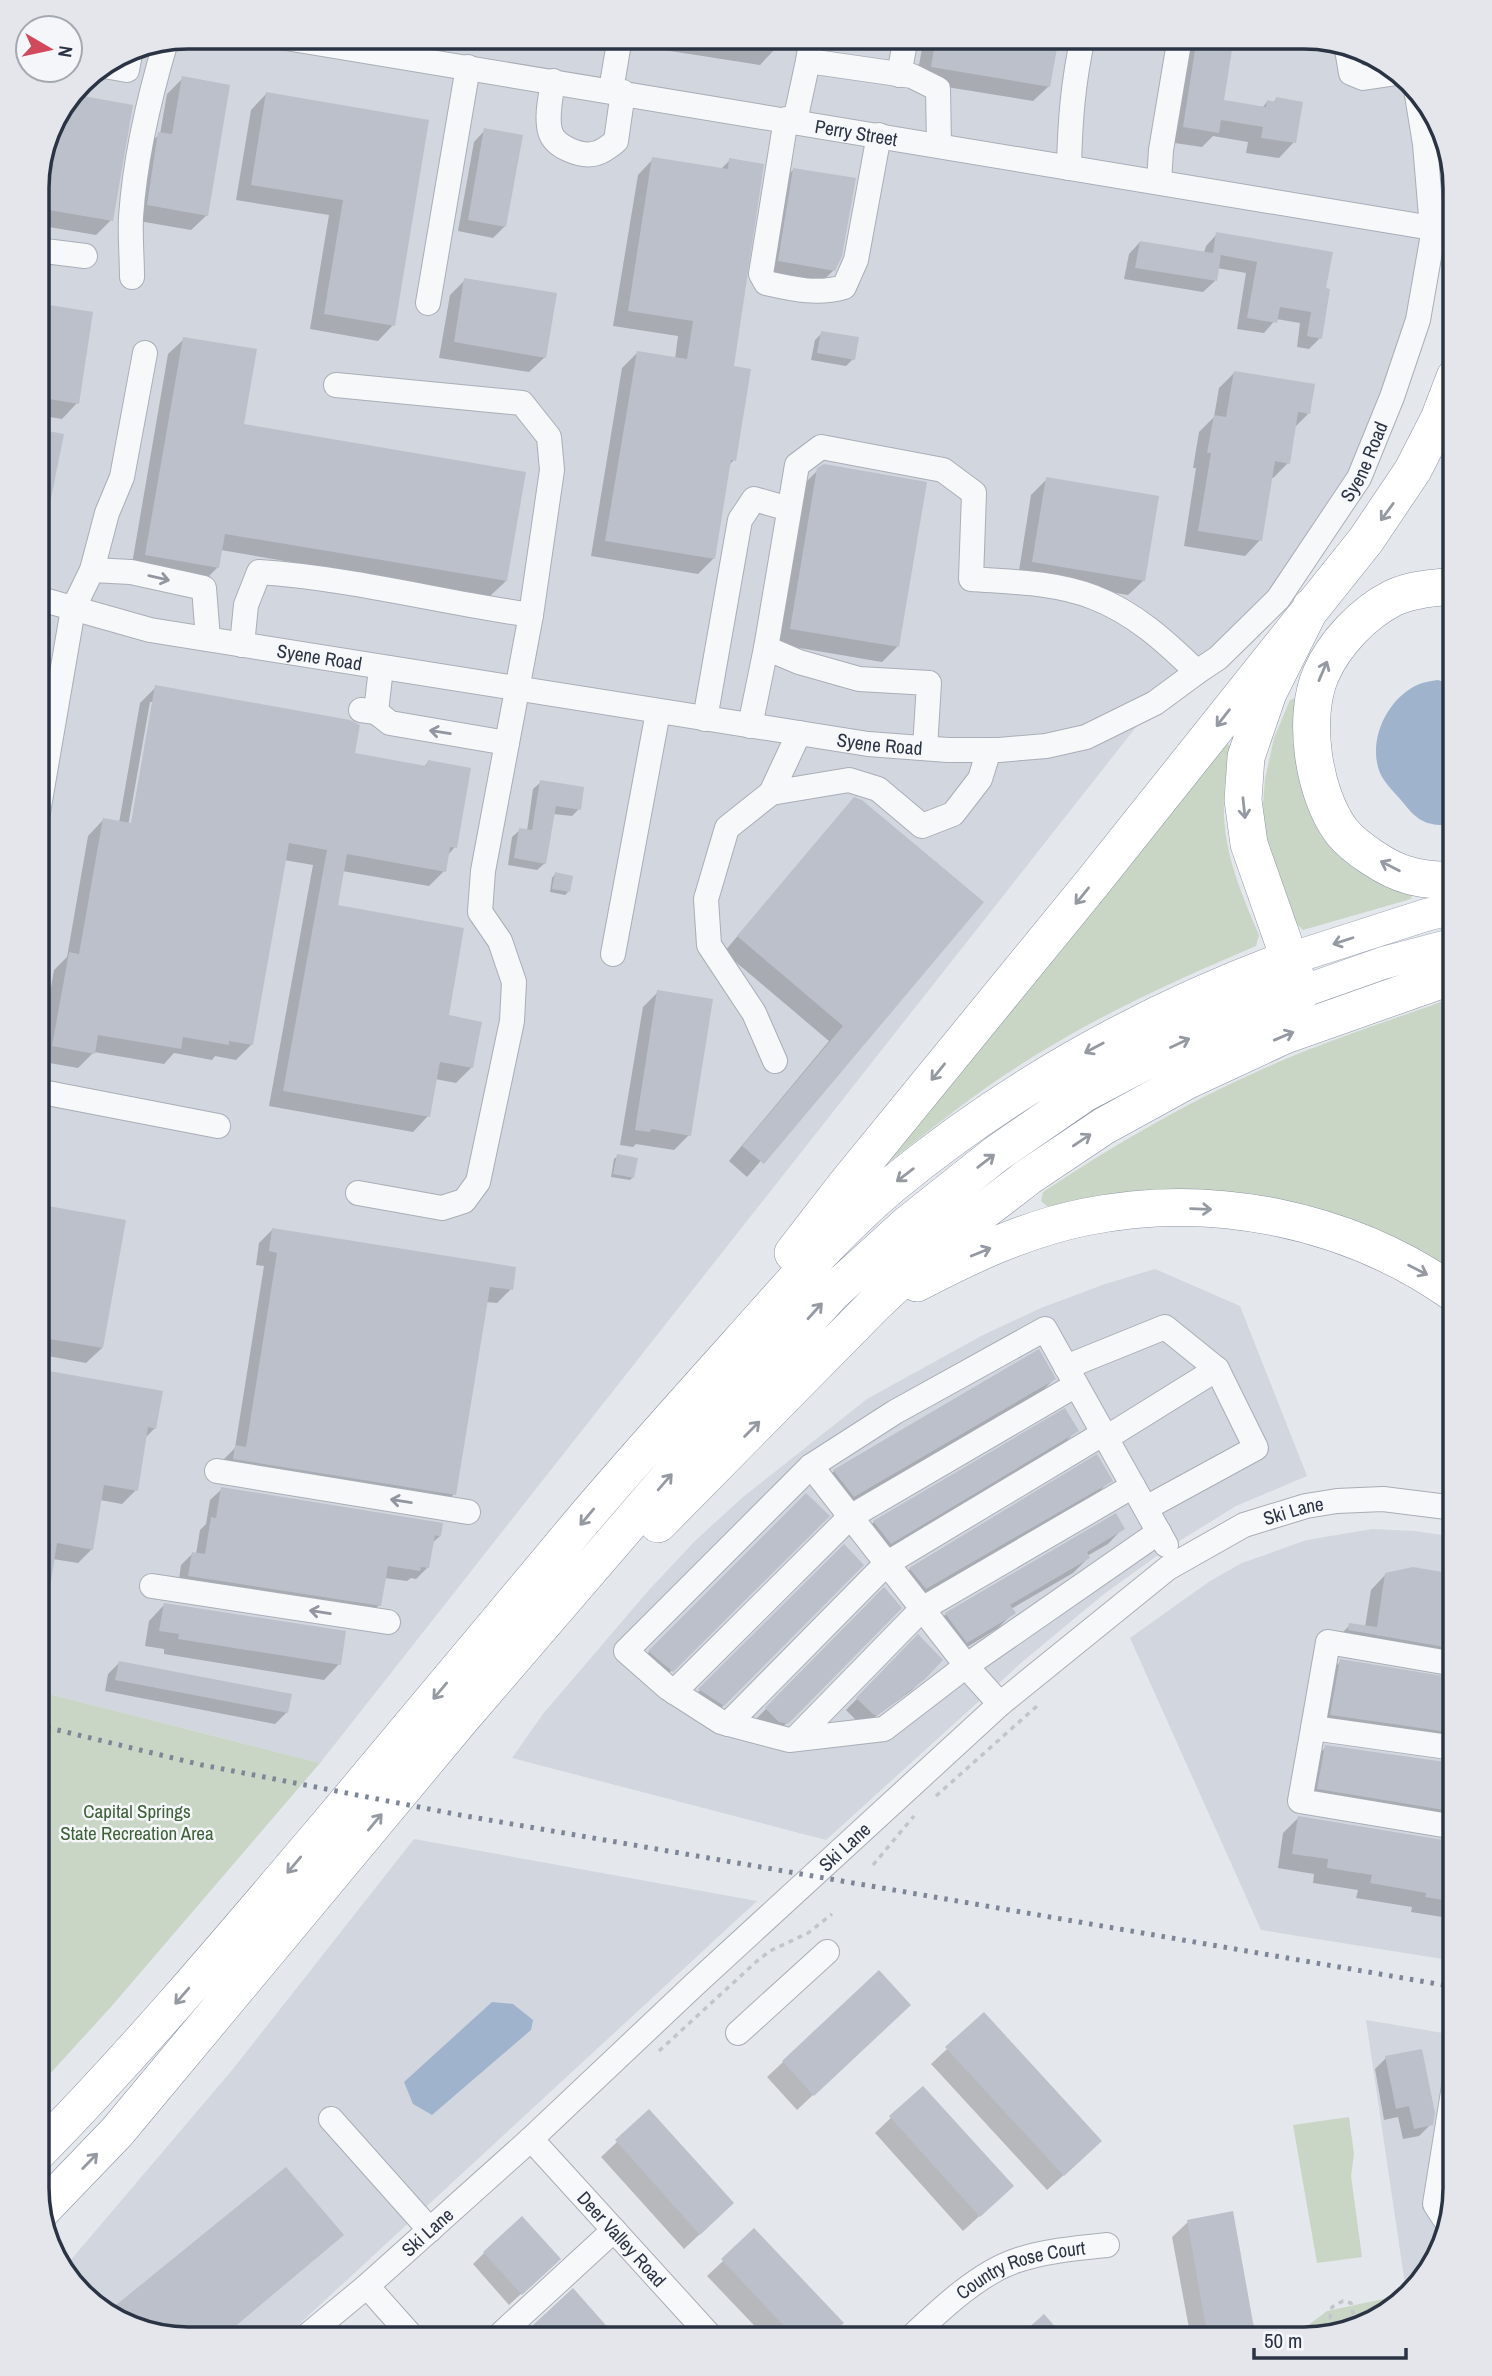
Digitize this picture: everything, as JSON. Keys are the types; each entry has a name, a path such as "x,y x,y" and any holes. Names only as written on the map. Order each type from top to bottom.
{"highway":[{"path":"631,1464 844,1187 1093,882 1394,502 1422,453 1443,405"},
{"path":"1443,587 1417,590 1393,598 1366,616 1331,653 1319,676 1310,726 1321,790 1342,832 1370,856 1407,875 1443,880"},
{"path":"1295,975 1249,844 1243,800 1246,757 1268,693 1311,607"},
{"path":"49,2141 101,2088 227,1945 631,1464 823,1249 892,1185 985,1115 1069,1062 1222,984 1295,975"},
{"path":"50,2202 117,2132 461,1719 751,1381 832,1293 908,1224 996,1154 1083,1094 1178,1044 1295,975"},
{"path":"461,1719 875,1304 929,1253 986,1208 1104,1126 1186,1081 1285,1035 1443,979"},
{"path":"875,1304 958,1262 1028,1233 1083,1217 1130,1210 1182,1208 1290,1219 1336,1232 1385,1252 1443,1285"}],"main road":[{"path":"1295,975 1426,915 1443,911"},
{"path":"1295,975 1382,963 1443,947"}],"street":[{"name":"Perry Street","path":"383,49 468,67 1432,228"},
{"path":"554,81 549,114 551,134 558,144 576,152 596,153 616,141 619,49"},
{"path":"879,135 856,260 844,287 828,292 803,291 766,283 761,274 790,120 810,49 900,75 912,76 938,89 939,145"},
{"path":"900,75 904,49"},
{"path":"1069,167 1073,80 1080,49"},
{"path":"1159,182 1161,150 1178,49"},
{"path":"132,277 131,218 140,156 163,52"},
{"path":"1349,57 1352,73 1363,78 1385,75"},
{"path":"428,303 468,67"},
{"name":"Syene Road","path":"49,602 150,630 868,744 989,750 1046,746 1086,737 1155,703 1217,658 1278,599 1359,478 1392,397 1418,320 1432,240 1426,156 1419,110"},
{"path":"49,252 85,256"},
{"path":"49,748 73,609 92,570 107,513 122,477 145,353"},
{"path":"336,385 522,404 549,436 552,470 531,615 483,871 480,912 500,941 514,982 512,1021 478,1182 464,1201 442,1208 358,1193"},
{"path":"750,726 797,466 821,447 943,470 974,493 971,579 1043,585 1093,596 1135,618 1163,639 1197,672"},
{"path":"705,719 740,520 754,499 789,509"},
{"path":"92,570 131,572 204,588 208,639"},
{"path":"242,645 246,605 259,572 305,575 531,615"},
{"path":"765,649 859,679 929,683 925,748"},
{"path":"381,668 368,711 390,723 507,743"},
{"path":"613,954 658,712"},
{"path":"775,1061 754,1013 709,945 706,899 727,828 771,793 799,733"},
{"path":"771,793 849,780 878,789 922,827 953,814 980,779 989,750"},
{"path":"49,1093 218,1126"},
{"path":"674,1692 850,1517 1071,1376 1165,1327 1217,1369 1255,1448 1146,1508"},
{"path":"1159,1532 967,1666 884,1729 789,1740 728,1724 674,1692 626,1651 811,1466 895,1412 1045,1329 1146,1508 1176,1563"},
{"path":"728,1724 886,1564 1217,1369"},
{"path":"811,1466 886,1564 1000,1704"},
{"path":"217,1471 468,1512"},
{"path":"795,1739 922,1609 1133,1486"},
{"name":"Ski Lane","path":"317,2327 531,2139 694,1984 1000,1704 1176,1563 1244,1525 1306,1506 1337,1501 1384,1499 1443,1506"},
{"path":"152,1586 388,1622"},
{"path":"1443,1662 1328,1642 1300,1801 1443,1825"},
{"path":"1313,1728 1443,1746"},
{"path":"738,2034 827,1952"},
{"path":"331,2119 430,2230"},
{"name":"Deer Valley Road","path":"531,2139 702,2327"},
{"path":"1441,2213 1435,2204 1443,2154"},
{"path":"509,2327 614,2230"},
{"name":"Country Rose Court","path":"923,2327 968,2287 1013,2261 1062,2250 1107,2245"},
{"path":"367,2286 403,2327"}],"path":[{"path":"929,1802 1043,1700"},
{"path":"873,1865 919,1811"},
{"path":"659,2051 757,1961 770,1951 808,1933 832,1914"},
{"path":"1326,2325 1332,2307 1343,2301 1351,2303 1354,2318"}],"shaded area":[{"path":"179,49 1313,49 1348,56 1381,72 1419,110 1431,205 1392,397 1309,554 1155,703 320,1763 49,1694 49,179 54,152 63,127 84,96 96,84 119,68 144,56"},
{"path":"1155,1269 1240,1306 1307,1476 1236,1506 1168,1548 1104,1594 1022,1662 826,1840 512,1758 543,1714 648,1591 695,1541 743,1497 867,1399 983,1335 1041,1308"},
{"path":"1372,1529 1443,1535 1443,1959 1261,1930 1130,1638 1210,1581 1242,1563 1307,1540"},
{"path":"414,1839 757,1901 296,2327 179,2327 144,2320 111,2304 84,2280 70,2261 233,2069"},
{"path":"1366,2020 1443,2033 1442,2206 1432,2241 1405,2283"}],"green space":[{"path":"1301,696 1300,778 1413,893 1411,899 1303,930 1294,921 1268,857 1263,805 1265,779 1274,738 1290,700"},
{"path":"1222,738 1231,747 1224,799 1227,844 1232,865 1259,935 1256,946 1158,989 1063,1039 988,1086 888,1163 887,1161"},
{"path":"1443,1001 1443,1268 1405,1245 1048,1207 1041,1201 1043,1192 1151,1125 1207,1095 1312,1048"},
{"name":"Capital Springs State Recreation Area","path":"49,1694 320,1763 110,2008 49,2075"},
{"path":"1349,2117 1354,2154 1351,2176 1362,2257 1317,2263 1293,2125"},
{"path":"1389,2298 1348,2320 1306,2327 1327,2311"}],"water":[{"path":"1438,680 1443,682 1443,825 1431,824 1416,817 1384,780 1377,761 1376,748 1382,722 1406,691"},
{"path":"492,2002 513,2004 533,2020 531,2030 432,2115 413,2104 404,2082"}],"building":[{"path":"934,49 1057,49 1050,87 931,67"},
{"path":"1195,49 1232,49 1224,100 1266,107 1267,100 1275,102 1276,97 1303,102 1296,143 1261,138 1263,127 1221,120 1219,133 1183,127"},
{"path":"182,76 230,85 208,216 147,205 158,132 172,134"},
{"path":"266,92 429,120 395,326 324,314 343,200 251,185"},
{"path":"84,96 133,105 113,221 49,210 49,179 54,152 63,127"},
{"path":"484,128 523,135 506,227 468,220"},
{"path":"652,157 728,169 729,158 764,164 734,366 751,369 736,461 731,460 715,559 605,541 637,351 687,359 693,321 628,311"},
{"path":"793,168 856,178 842,256 835,271 778,261"},
{"path":"1216,232 1333,252 1326,288 1330,289 1322,339 1307,336 1311,312 1280,307 1277,323 1247,318 1257,262 1221,255 1217,281 1135,268 1140,241 1213,253"},
{"path":"464,278 557,293 546,358 454,342"},
{"path":"49,305 93,312 79,404 49,399"},
{"path":"821,331 859,337 855,360 817,353"},
{"path":"183,337 257,349 244,424 526,472 507,581 225,534 219,568 145,555"},
{"path":"1234,371 1315,384 1310,414 1298,412 1290,464 1275,461 1262,541 1198,531 1211,453 1207,453 1214,415 1226,417"},
{"path":"49,431 64,434 49,508"},
{"path":"824,464 927,482 899,647 790,629 817,468"},
{"path":"1046,477 1159,496 1145,581 1032,562"},
{"path":"155,685 350,720 360,725 355,753 426,766 428,760 471,768 457,848 450,847 446,872 347,854 338,905 464,928 449,1015 482,1022 473,1068 440,1062 430,1117 283,1091 327,850 289,843 253,1045 229,1041 229,1045 183,1037 181,1049 98,1035 95,1054 52,1046 69,952 79,954 103,818 131,823"},
{"path":"540,780 584,787 581,810 556,806 546,864 514,858 519,828 532,830"},
{"path":"854,797 862,800 984,902 764,1164 742,1146 843,1026 737,936"},
{"path":"555,872 573,876 570,892 552,889"},
{"path":"657,990 713,999 691,1136 651,1129 650,1132 635,1130"},
{"path":"617,1154 638,1158 634,1178 613,1174"},
{"path":"49,1206 126,1220 103,1348 49,1339"},
{"path":"272,1228 516,1267 513,1290 490,1287 456,1495 233,1459 235,1445 246,1447 277,1253 269,1251"},
{"path":"1039,1349 1056,1379 854,1497 833,1470"},
{"path":"49,1371 163,1391 156,1429 148,1427 138,1491 104,1485 93,1550 57,1543 49,1594"},
{"path":"1065,1408 1079,1431 891,1544 873,1521"},
{"path":"1097,1454 1113,1481 926,1589 909,1568"},
{"path":"221,1487 443,1523 441,1536 435,1535 429,1568 421,1567 420,1571 388,1566 381,1606 188,1576 192,1552 205,1554 211,1517 216,1518"},
{"path":"806,1493 830,1516 673,1672 648,1651"},
{"path":"1116,1513 1125,1529 1087,1552 1090,1558 1010,1605 1016,1613 967,1643 945,1613"},
{"path":"844,1544 864,1565 724,1706 698,1689"},
{"path":"1413,1567 1443,1572 1443,1647 1348,1630 1349,1623 1377,1627 1385,1573"},
{"path":"884,1587 902,1608 788,1724 779,1722 765,1708"},
{"path":"164,1603 346,1631 341,1665 178,1639 179,1634 159,1631"},
{"path":"918,1634 943,1660 925,1679 878,1715 874,1715 856,1698"},
{"path":"1340,1659 1443,1676 1443,1731 1330,1715"},
{"path":"119,1661 292,1694 288,1713 115,1680"},
{"path":"1325,1745 1443,1762 1443,1810 1317,1789"},
{"path":"1298,1816 1443,1840 1443,1900 1425,1897 1426,1893 1370,1883 1372,1875 1327,1868 1328,1859 1292,1854"},
{"path":"879,1970 911,2005 814,2096 782,2061"},
{"path":"984,2012 1102,2141 1064,2176 945,2047"},
{"path":"1422,2049 1435,2113 1433,2125 1414,2129 1409,2106 1396,2109 1385,2056"},
{"path":"923,2086 1014,2186 980,2217 889,2116"},
{"path":"649,2109 734,2203 700,2235 615,2140"},
{"path":"286,2167 344,2235 234,2327 179,2327 161,2324 144,2320 115,2306"},
{"path":"1233,2211 1254,2327 1206,2327 1187,2220"},
{"path":"522,2216 561,2259 522,2295 483,2252"},
{"path":"754,2228 844,2323 840,2327 785,2327 721,2259"},
{"path":"573,2288 607,2327 535,2327 533,2325"},
{"path":"1044,2314 1055,2327 1029,2327"}],"railway":[{"path":"49,1728 202,1765 460,1815 1443,1985"}]}
